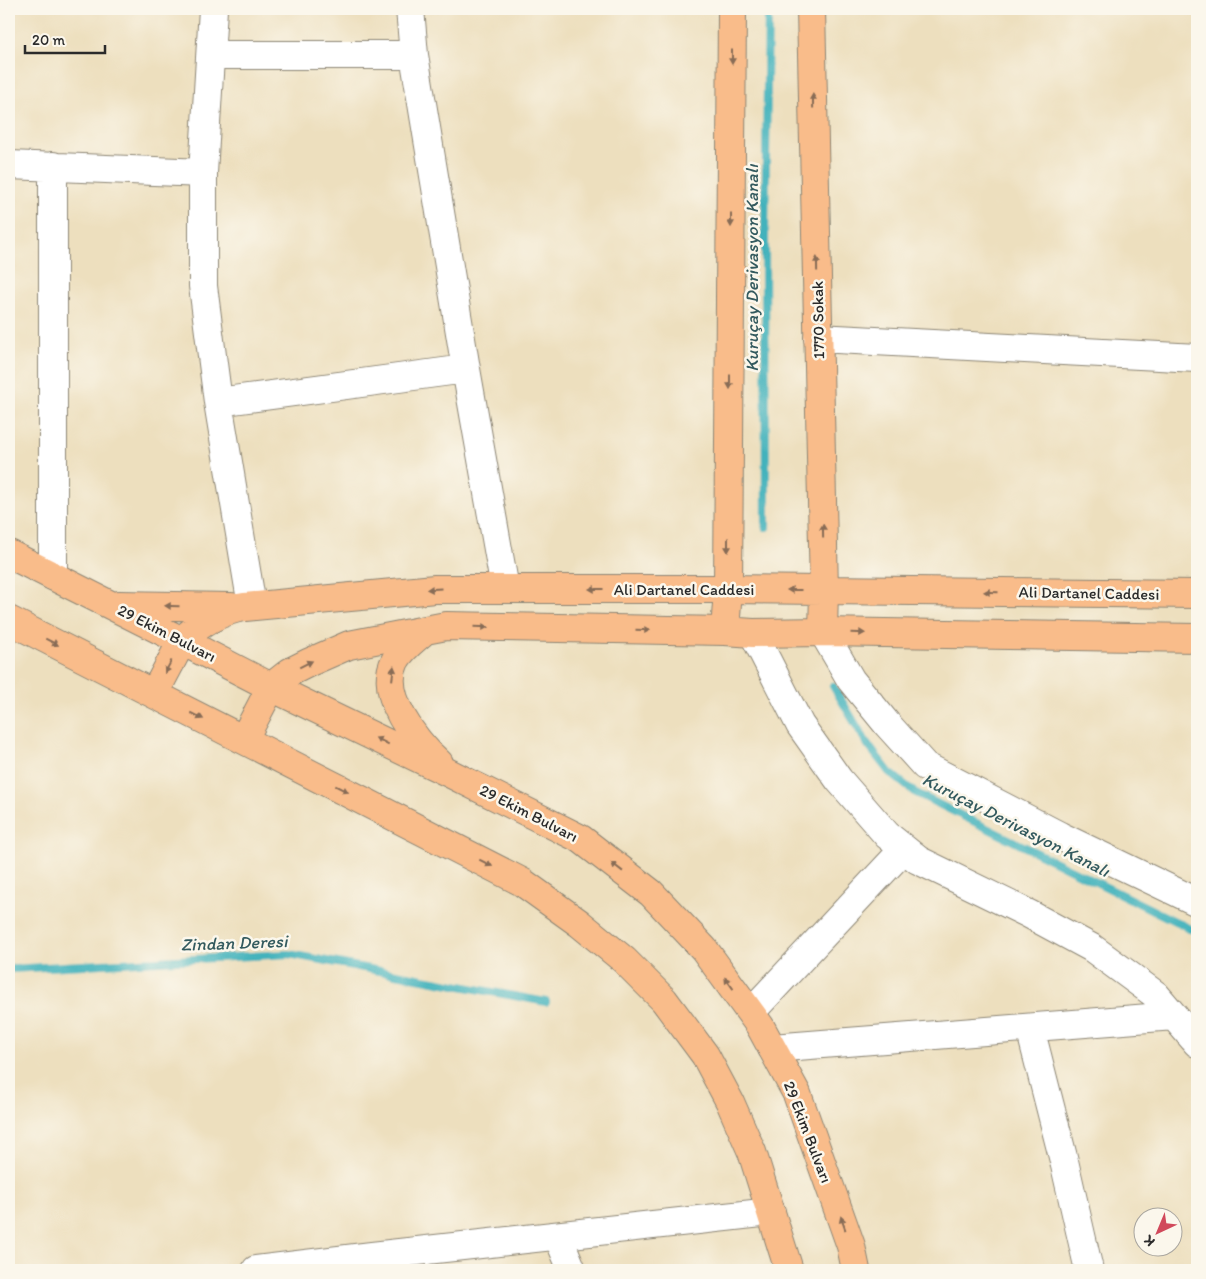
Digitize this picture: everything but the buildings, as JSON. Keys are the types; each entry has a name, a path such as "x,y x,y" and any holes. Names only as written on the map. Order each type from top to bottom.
{"main road":[{"path":"725,631 728,590 732,9"},
{"name":"1770 Sokak","path":"811,9 824,590 823,632"},
{"name":"29 Ekim Bulvarı","path":"9,554 182,640 271,687 581,838 651,894 704,949 751,1012 772,1048 797,1094 850,1246 856,1270"},
{"name":"Ali Dartanel Caddesi","path":"182,640 206,622 221,614 245,607 435,589 824,590 1197,594"},
{"path":"111,605 245,607"},
{"path":"9,620 522,882 580,923 624,960 664,1000 705,1055 730,1102 752,1152 790,1270"},
{"path":"244,739 271,687 290,672 349,645 446,626 753,633 823,632 1197,638"},
{"path":"424,631 403,650 394,663 391,678 393,691 396,705 408,728 426,750 449,773"},
{"path":"154,694 182,640"}],"street":[{"path":"213,9 203,172 203,286 218,402 241,545 245,607"},
{"path":"410,9 414,54 466,369 505,589"},
{"path":"211,55 414,54"},
{"path":"9,165 203,172"},
{"path":"53,166 53,576"},
{"path":"818,338 1197,358"},
{"path":"218,402 466,369"},
{"path":"823,632 851,680 925,766 1060,836 1197,902"},
{"path":"753,633 800,725 839,780 887,836 918,860 1029,914 1092,948 1156,995 1197,1043"},
{"path":"751,1012 904,849"},
{"path":"772,1048 1174,1016"},
{"path":"1030,1028 1089,1270"},
{"path":"256,1270 373,1263 558,1236 771,1212"},
{"path":"558,1236 572,1270"}],"waterway":[{"name":"Kuruçay Derivasyon Kanalı","path":"766,527 765,237 768,9"},
{"name":"Kuruçay Derivasyon Kanalı","path":"833,686 868,745 889,772 914,792 1197,932"},
{"name":"Zindan Deresi","path":"9,969 289,954 546,1002"}]}
